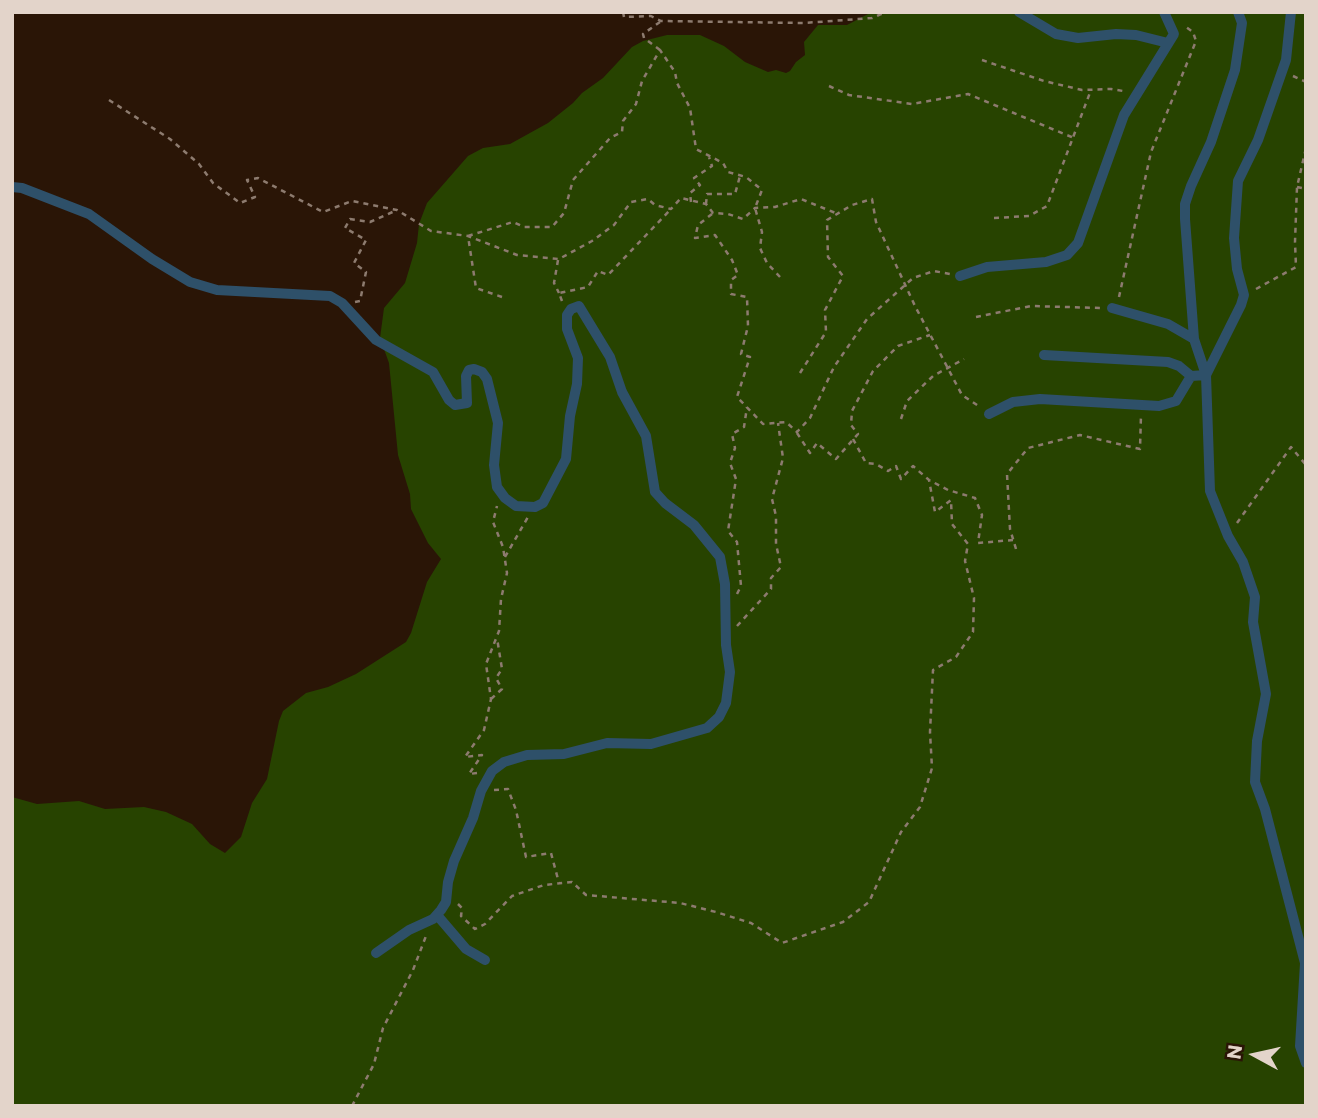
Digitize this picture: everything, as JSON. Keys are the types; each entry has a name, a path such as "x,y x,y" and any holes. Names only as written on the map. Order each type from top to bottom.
{"street":[{"path":"1019,12 1056,34 1078,38 1126,34 1151,37 1168,43"},
{"path":"960,276 987,267 1045,262 1067,255 1077,243 1124,116 1174,34 1164,12"},
{"path":"1238,12 1242,23 1236,70 1211,142 1185,204 1194,339 1206,375 1210,491 1228,536 1243,562 1255,597 1253,622 1266,694 1257,741 1255,782 1265,809 1305,963 1300,1046 1306,1063"},
{"path":"1206,375 1244,295 1237,269 1234,238 1238,181 1258,140 1286,60 1291,12"},
{"path":"12,187 22,188 89,214 152,259 190,282 217,290 330,296 342,303 376,340 433,372 449,400 456,405 467,403 466,376 469,370 482,372 487,379 498,423 494,465 497,486 516,506 535,507 543,503 566,459 578,358 567,329 567,315 571,309 579,306 610,357 622,392 646,436 655,492 694,525 720,557 725,584 730,686 719,717 707,728 651,744 607,743 564,754 527,755 503,762 492,771 481,791 454,860 446,902 437,915 376,953"},
{"path":"1112,308 1168,324 1194,339"},
{"path":"1044,355 1168,362 1179,366 1191,376 1206,375"},
{"path":"989,414 1013,401 1040,399 1158,406 1176,401 1191,376"},
{"path":"437,915 466,949 485,960"}],"path":[{"path":"623,12 624,18 651,16 661,21 804,23 872,18 886,12"},
{"path":"976,317 1031,306 1112,308 1118,300 1151,152 1196,41 1193,32 1175,19"},
{"path":"661,21 643,34 643,38 660,50 675,72 677,83 690,108 696,149 723,163 728,172 762,190 755,208 743,219 713,213 698,225 695,238 715,235 732,260 738,275 731,280 731,294 747,297 748,326 741,354 750,357 737,397 763,424 786,422 797,432 810,453 817,443 836,459 858,434 851,425 852,411 873,371 898,346 930,335"},
{"path":"468,236 513,222 524,226 552,227 564,213 573,180 610,138 622,132 623,121 636,104 642,81 660,50"},
{"path":"982,60 1044,81 1082,90 1111,89 1137,94"},
{"path":"829,86 849,95 912,104 968,94 1074,138"},
{"path":"994,218 1029,216 1047,206 1091,90"},
{"path":"110,100 170,139 199,164 213,183 240,202 255,197 247,180 258,178 323,212 352,201 397,210 431,231 468,236 517,255 559,259 592,242 614,225 631,202 648,199 655,205 671,209"},
{"path":"1244,295 1296,267 1297,187 1306,148"},
{"path":"691,202 690,193 700,185 694,178 712,166 709,156"},
{"path":"713,213 706,204 707,194 736,194 740,176"},
{"path":"1297,187 1306,189"},
{"path":"559,293 588,287 598,271 608,275 681,198 706,204"},
{"path":"755,208 775,207 801,199 838,214"},
{"path":"800,373 826,332 825,310 843,276 828,257 827,219 852,205 872,199 876,222 947,368 962,395 989,414"},
{"path":"755,208 762,232 760,248 767,263 780,278"},
{"path":"342,303 359,301 366,272 354,263 366,240 345,228 350,219 370,222 397,210"},
{"path":"468,236 476,288 502,297"},
{"path":"559,259 554,283 567,315"},
{"path":"797,432 810,418 834,368 867,319 913,278 934,271 960,276"},
{"path":"901,419 907,401 933,376 964,359"},
{"path":"1016,549 1010,529 1007,474 1028,448 1080,435 1140,449 1142,405"},
{"path":"736,596 741,586 737,542 728,531 736,479 730,463 735,448 732,434 744,427 747,407"},
{"path":"726,638 771,589 771,578 781,568 772,499 783,458 778,423"},
{"path":"853,439 866,463 876,464 888,471 896,466 901,479 913,466 929,480 948,490 975,498 982,515 978,543 1013,540"},
{"path":"1228,536 1291,447 1306,465"},
{"path":"447,893 462,908 461,916 475,929 485,924 512,895 544,885 572,882 586,895 680,903 716,912 751,923 782,943 843,922 869,902 901,832 920,807 932,768 930,732 933,670 956,657 973,632 974,597 965,561 968,544 951,524 951,500 935,512 929,480"},
{"path":"491,699 502,689 496,678 502,668 497,638 507,573 505,556 493,522 501,492"},
{"path":"505,556 535,507"},
{"path":"492,771 469,774 482,755 465,757 484,730 491,699 486,664 497,638"},
{"path":"481,791 508,789 516,810 526,857 551,853 559,883"},
{"path":"352,1106 374,1064 383,1028 428,931 424,924"}],"green space":[{"path":"872,12 1306,12 1306,1106 12,1106 12,797 37,804 79,801 105,809 144,807 166,812 192,824 210,844 225,853 241,837 252,803 267,779 283,711 306,693 328,687 356,674 406,642 411,633 427,582 441,559 428,543 411,509 410,494 398,455 389,363 380,338 384,308 405,283 417,243 419,224 427,203 468,156 483,148 510,144 548,123 603,78 632,47 643,41 667,35 700,35 724,46 745,62 768,72 776,70 786,73 805,55 804,42 818,25 847,25"}]}
